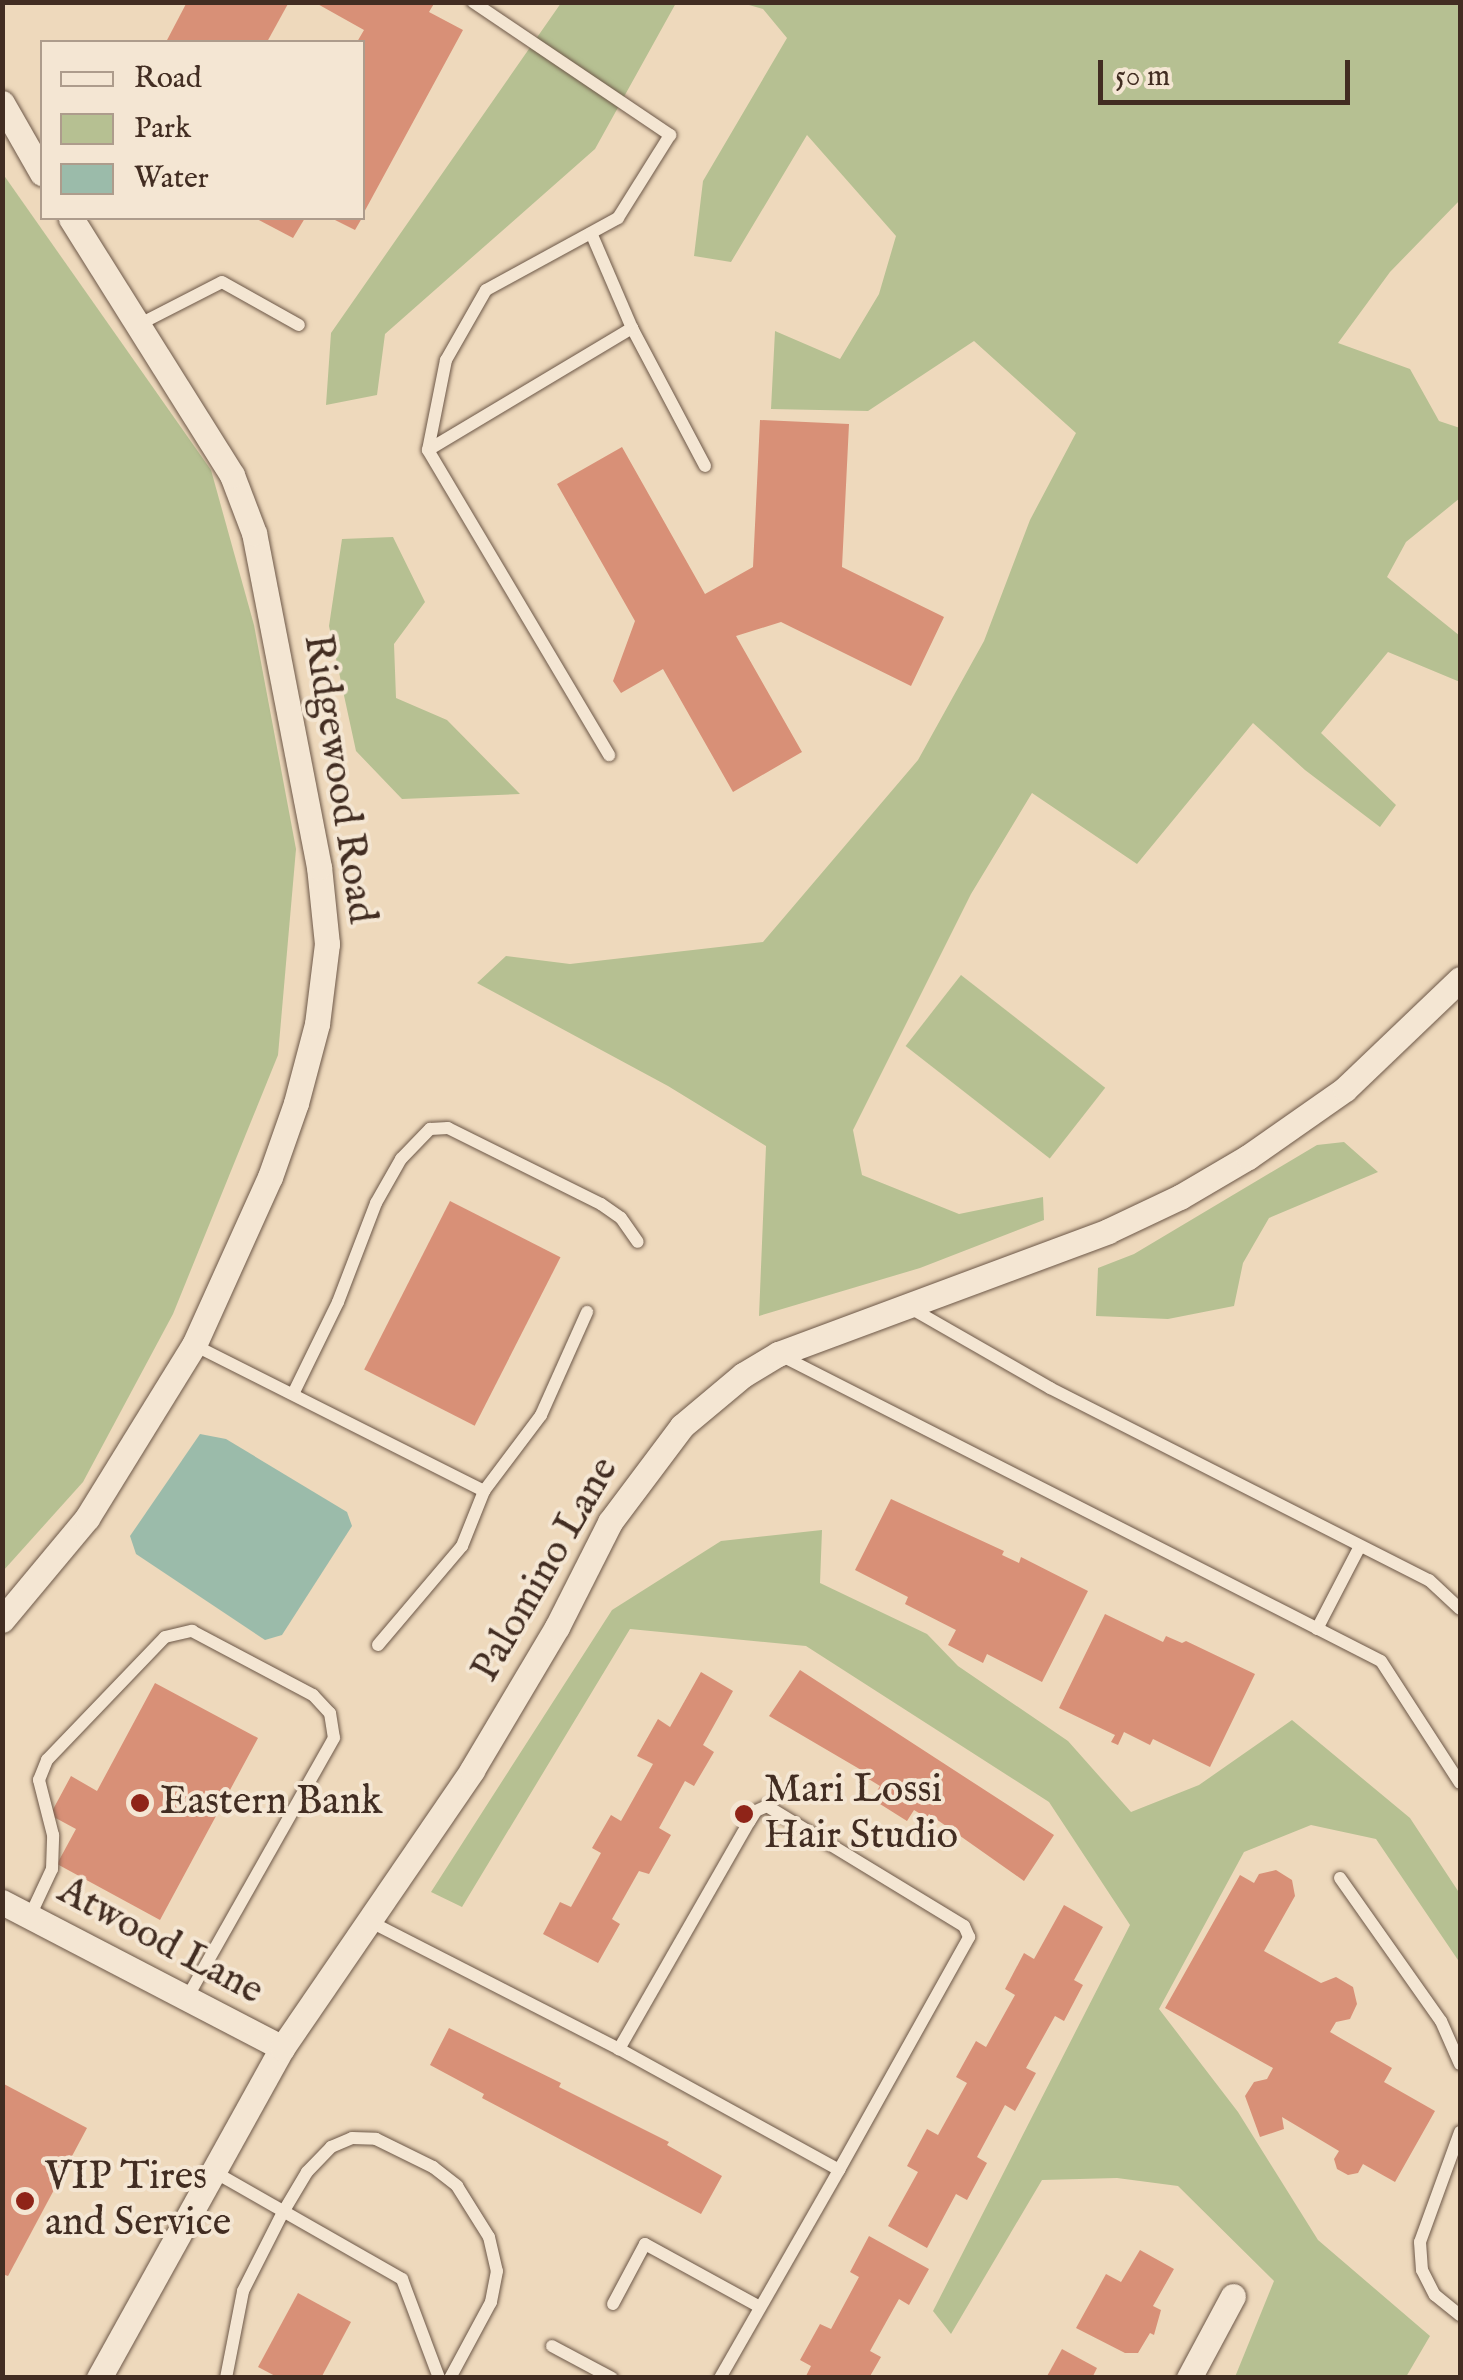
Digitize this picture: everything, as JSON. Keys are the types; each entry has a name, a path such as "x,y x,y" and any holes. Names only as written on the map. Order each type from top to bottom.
{"street":[{"path":"2,104 40,170"},
{"name":"Ridgewood Road","path":"2,1620 87,1518 194,1344 270,1177 296,1103 316,1024 327,944 319,867 254,533 232,474 72,220"},
{"name":"Palomino Lane","path":"99,2378 282,2048 472,1770 631,1488 702,1408 778,1354 1108,1231 1248,1157 1376,1064 1460,978"},
{"name":"Atwood Lane","path":"2,1902 282,2048"},
{"path":"1189,2378 1232,2296"}],"lane":[{"path":"473,2 670,135 618,218 486,290 446,360 428,450 610,755"},
{"path":"590,233 632,328 705,466"},
{"path":"138,325 222,282 299,325"},
{"path":"428,450 632,328"},
{"path":"294,1392 338,1302 376,1203 401,1159 430,1129 448,1128 602,1204 621,1218 638,1242"},
{"path":"907,1306 1050,1388 1428,1580 1460,1609"},
{"path":"378,1644 462,1546 484,1490 541,1415 587,1312"},
{"path":"194,1344 484,1490"},
{"path":"778,1354 1381,1662 1460,1783"},
{"path":"1318,1629 1360,1546"},
{"path":"30,1916 52,1869 53,1834 39,1780 46,1760 166,1636 192,1631 313,1695 330,1713 334,1738 187,1998"},
{"path":"619,2049 749,1822 756,1811 767,1806 964,1926 969,1937 720,2378"},
{"path":"1340,1878 1441,2021 1460,2064"},
{"path":"367,1920 619,2049 839,2170"},
{"path":"1460,2132 1420,2242 1422,2270 1435,2294 1460,2314"},
{"path":"230,2376 244,2290 282,2214 307,2172 331,2147 352,2138 376,2139 408,2153 457,2186 488,2236 497,2271 491,2302 450,2378"},
{"path":"212,2170 282,2214 402,2278 439,2378"},
{"path":"613,2304 645,2244 760,2308"},
{"path":"552,2346 612,2378"}],"green space":[{"path":"561,3 676,3 595,149 385,334 377,395 326,405 331,333"},
{"path":"742,3 1460,3 1460,200 1390,272 1338,343 1410,369 1439,421 1460,428 1460,498 1406,542 1387,577 1460,636 1460,682 1388,652 1321,733 1396,805 1380,827 1305,770 1253,723 1137,864 1032,793 971,894 853,1130 862,1175 959,1214 1043,1197 1044,1220 920,1268 759,1316 766,1146 668,1086 477,983 506,956 570,964 763,942 918,760 984,641 1030,520 1076,433 974,341 868,411 771,409 775,331 840,359 879,294 896,236 807,135 731,262 694,256 703,181 787,38 763,9"},
{"path":"3,174 211,470 254,625 296,849 278,1055 173,1314 83,1482 3,1571"},
{"path":"393,537 425,602 394,644 396,698 447,720 520,794 402,799 356,751 329,626 342,539"},
{"path":"961,975 1105,1088 1050,1159 906,1046"},
{"path":"1344,1142 1378,1172 1269,1218 1243,1263 1234,1306 1168,1319 1096,1316 1098,1268 1134,1254 1317,1145"},
{"path":"822,1530 820,1583 927,1634 958,1666 1068,1741 1131,1812 1199,1785 1292,1720 1410,1818 1460,1894 1460,1963 1376,1839 1311,1825 1244,1852 1159,2009 1238,2112 1318,2240 1430,2336 1406,2377 1235,2377 1274,2281 1178,2186 1117,2178 1042,2180 951,2334 933,2311 1130,1925 1049,1802 806,1646 630,1629 462,1907 431,1892 612,1610 721,1541"}],"water":[{"path":"200,1434 226,1439 347,1512 352,1526 282,1635 265,1640 136,1554 130,1536"}],"building":[{"path":"187,2 289,2 268,40 167,40"},
{"path":"314,2 435,2 429,12 463,30 365,210 365,40 358,40 364,30"},
{"path":"259,220 304,220 293,238"},
{"path":"335,220 361,220 355,230"},
{"path":"760,420 849,424 842,567 944,617 911,686 781,622 736,636 802,752 733,792 663,669 621,693 613,681 635,621 557,484 622,447 705,594 753,567"},
{"path":"450,1201 560,1257 475,1426 364,1369"},
{"path":"891,1499 1004,1551 1002,1555 1019,1563 1021,1557 1088,1591 1042,1682 987,1654 983,1663 948,1645 956,1630 905,1604 908,1597 855,1570"},
{"path":"1105,1614 1163,1642 1166,1636 1186,1641 1255,1674 1210,1767 1153,1739 1150,1745 1124,1732 1118,1745 1111,1742 1115,1735 1059,1708"},
{"path":"800,1670 1054,1835 1024,1881 929,1814 927,1818 914,1810 907,1821 872,1799 880,1786 867,1778 868,1774 769,1716"},
{"path":"701,1672 733,1691 703,1745 714,1752 694,1786 685,1781 659,1828 671,1835 649,1874 639,1871 612,1919 620,1924 598,1963 543,1934 560,1902 571,1907 601,1853 592,1848 611,1815 621,1821 653,1764 637,1756 658,1719 670,1727"},
{"name":"Eastern Bank","path":"155,1683 258,1738 160,1920 57,1864 76,1829 50,1815 71,1776 97,1791"},
{"path":"1276,1870 1292,1880 1295,1896 1264,1951 1321,1983 1336,1977 1353,1987 1357,2004 1350,2019 1336,2022 1330,2032 1392,2068 1384,2082 1435,2111 1395,2182 1363,2164 1358,2173 1348,2175 1337,2169 1334,2159 1339,2151 1282,2117 1284,2129 1260,2137 1245,2096 1254,2082 1267,2079 1273,2068 1165,2008 1240,1875 1254,1883 1259,1874"},
{"path":"1064,1905 1103,1927 1074,1980 1083,1985 1064,2021 1055,2016 1026,2068 1036,2073 1015,2111 1005,2105 977,2157 987,2163 967,2200 956,2194 927,2248 888,2226 918,2172 907,2166 927,2129 938,2135 967,2083 956,2077 976,2041 986,2047 1015,1995 1005,1989 1024,1953 1034,1959"},
{"path":"449,2028 561,2083 559,2087 669,2142 667,2145 722,2176 701,2214 482,2098 484,2094 430,2065"},
{"name":"VIP Tires and Service","path":"2,2083 87,2128 8,2276 2,2274"},
{"path":"869,2236 929,2269 909,2305 899,2299 870,2351 881,2357 869,2378 805,2378 811,2366 800,2360 820,2324 831,2329 859,2277 850,2272"},
{"path":"1140,2250 1174,2269 1153,2306 1161,2310 1154,2335 1150,2333 1138,2353 1125,2353 1076,2328 1106,2274 1121,2282"},
{"path":"298,2293 351,2322 321,2378 279,2378 258,2367"},
{"path":"1062,2349 1097,2368 1092,2378 1046,2378"}],"place":[{"name":"Eastern Bank","path":"140,1803"},
{"name":"Mari Lossi Hair Studio","path":"744,1814"},
{"name":"VIP Tires and Service","path":"25,2201"}]}
